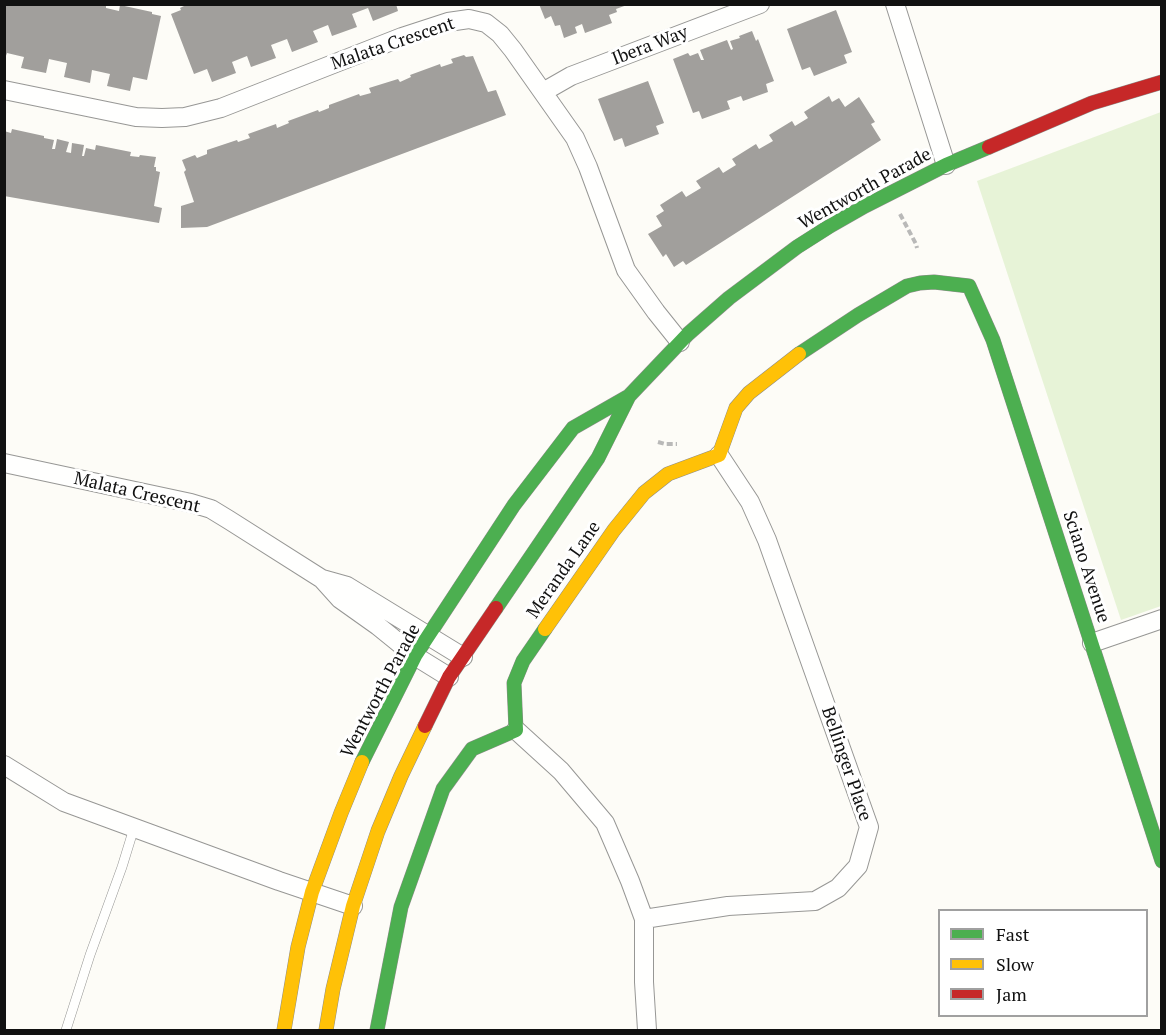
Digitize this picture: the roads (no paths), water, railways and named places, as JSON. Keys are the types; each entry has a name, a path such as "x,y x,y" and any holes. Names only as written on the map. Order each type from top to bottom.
{"street":[{"name":"Ibera Way","path":"543,92 571,76 760,4"},
{"path":"895,4 946,165"},
{"name":"Malata Crescent","path":"4,90 136,117 185,117 221,108 411,34 448,22 469,19 486,23 500,34 513,50 575,138 626,270 680,342"},
{"name":"Wentworth Parade","path":"326,1030 333,989 353,906 378,831 396,787 449,677 587,476 629,396 680,342 729,298 797,247 865,206 946,165 1092,104 1161,82"},
{"name":"Sciano Avenue","path":"719,455 735,408 741,400 795,356 907,286 934,282 969,286 993,340 1161,861"},
{"name":"Wentworth Parade","path":"284,1030 298,947 312,892 362,762 415,656 514,505 573,428 629,396"},
{"name":"Meranda Lane","path":"516,730 514,683 518,671 614,530 655,483 668,474 719,455"},
{"name":"Bellinger Place","path":"645,919 728,906 815,901 838,888 858,866 869,827 767,540 750,502 719,455"},
{"name":"Malata Crescent","path":"4,463 191,503 211,510 322,579 340,599 415,656 449,677"},
{"name":"Malata Crescent","path":"322,579 347,585 463,657"},
{"path":"1092,643 1161,620"},
{"path":"377,1030 401,907 443,789 472,748 516,730 561,771 605,823 645,919 644,982 647,1030"},
{"path":"4,765 64,802 353,906"}],"lane":[{"path":"66,1030 134,828"}]}
